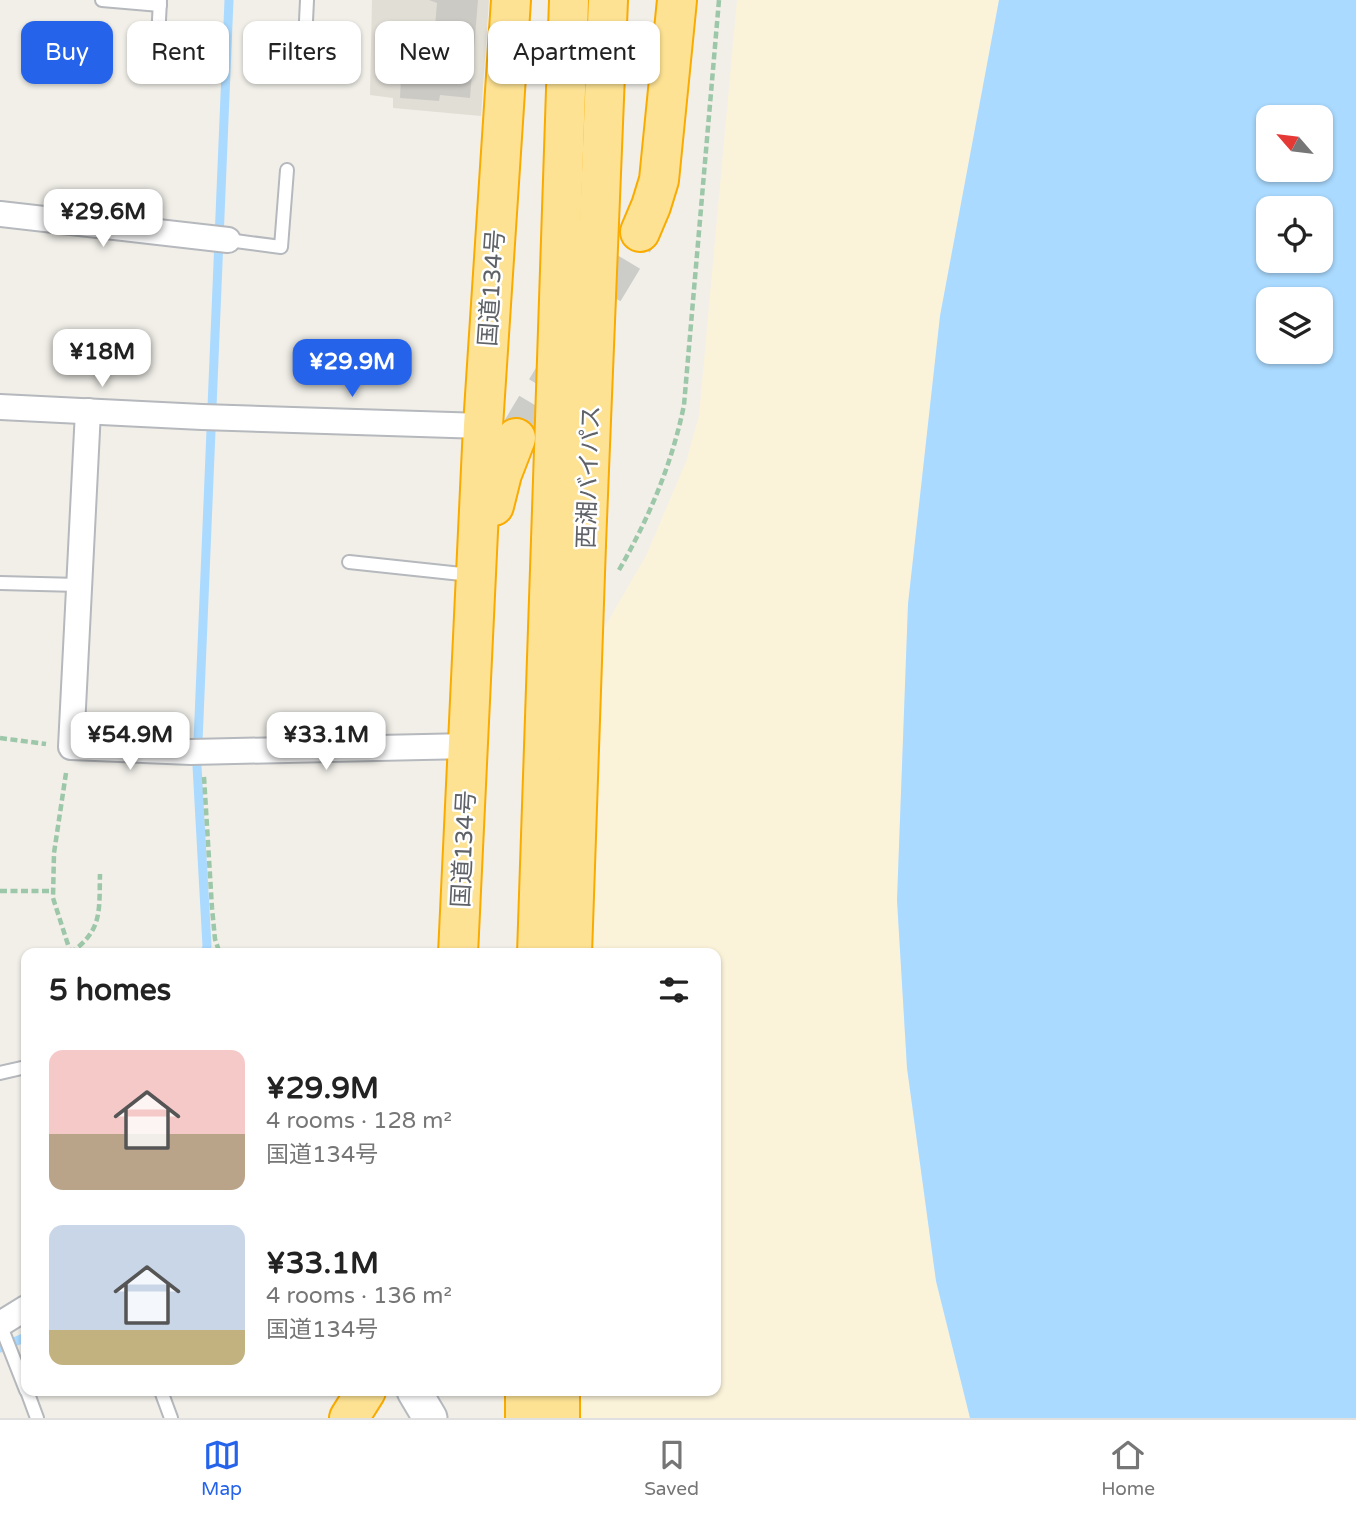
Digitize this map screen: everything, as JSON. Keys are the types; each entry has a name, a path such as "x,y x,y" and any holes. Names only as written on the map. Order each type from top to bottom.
{"highway":[{"name":"国道134号","path":"458,948 477,576 502,474 499,432 511,0"},
{"name":"西湘バイパス","path":"569,0 568,542 572,948"},
{"name":"西湘バイパス","path":"537,948 608,0"},
{"path":"640,232 659,180 677,0"},
{"path":"349,1418 363,1396"},
{"path":"525,1396 525,1418"},
{"path":"560,1396 560,1418"}],"street":[{"path":"0,214 220,239"},
{"path":"0,407 499,432"},
{"path":"88,411 71,747 198,752 469,746"},
{"path":"1,1327 21,1312"},
{"path":"417,1396 430,1418"}],"lane":[{"path":"102,0 160,2 159,21"},
{"path":"306,21 307,0"},
{"path":"220,239 281,247 287,170"},
{"path":"349,562 477,576"},
{"path":"0,583 79,585"},
{"path":"0,1073 21,1068"},
{"path":"1,1327 21,1377"},
{"path":"28,1396 37,1418"},
{"path":"163,1396 171,1418"}],"path":[{"path":"698,235 719,0"},
{"path":"0,738 71,747 54,853 53,891 68,948"},
{"path":"198,752 218,948"},
{"path":"77,948 94,932 99,916 100,874"},
{"path":"0,891 53,891"}],"shaded area":[{"path":"372,0 489,0 481,116 393,108 393,98 370,95"}],"sand":[{"path":"737,0 999,0 940,316 908,604 897,900 907,1068 936,1281 970,1418 507,1418 507,1396 721,1396 721,948 518,948 529,708 593,647 646,556 686,462 699,416"}],"water":[{"path":"999,0 1356,0 1356,1418 970,1418 936,1281 907,1068 897,900 908,604 940,316"}],"building":[{"path":"429,0 478,0 474,49 474,21 435,21 437,3"},
{"path":"401,84 471,84 470,98 440,95 439,101 400,98"}],"waterway":[{"path":"206,948 197,766 229,0"},
{"path":"0,1348 21,1339"}],"tunnel":[{"path":"516,438 640,232"}]}
